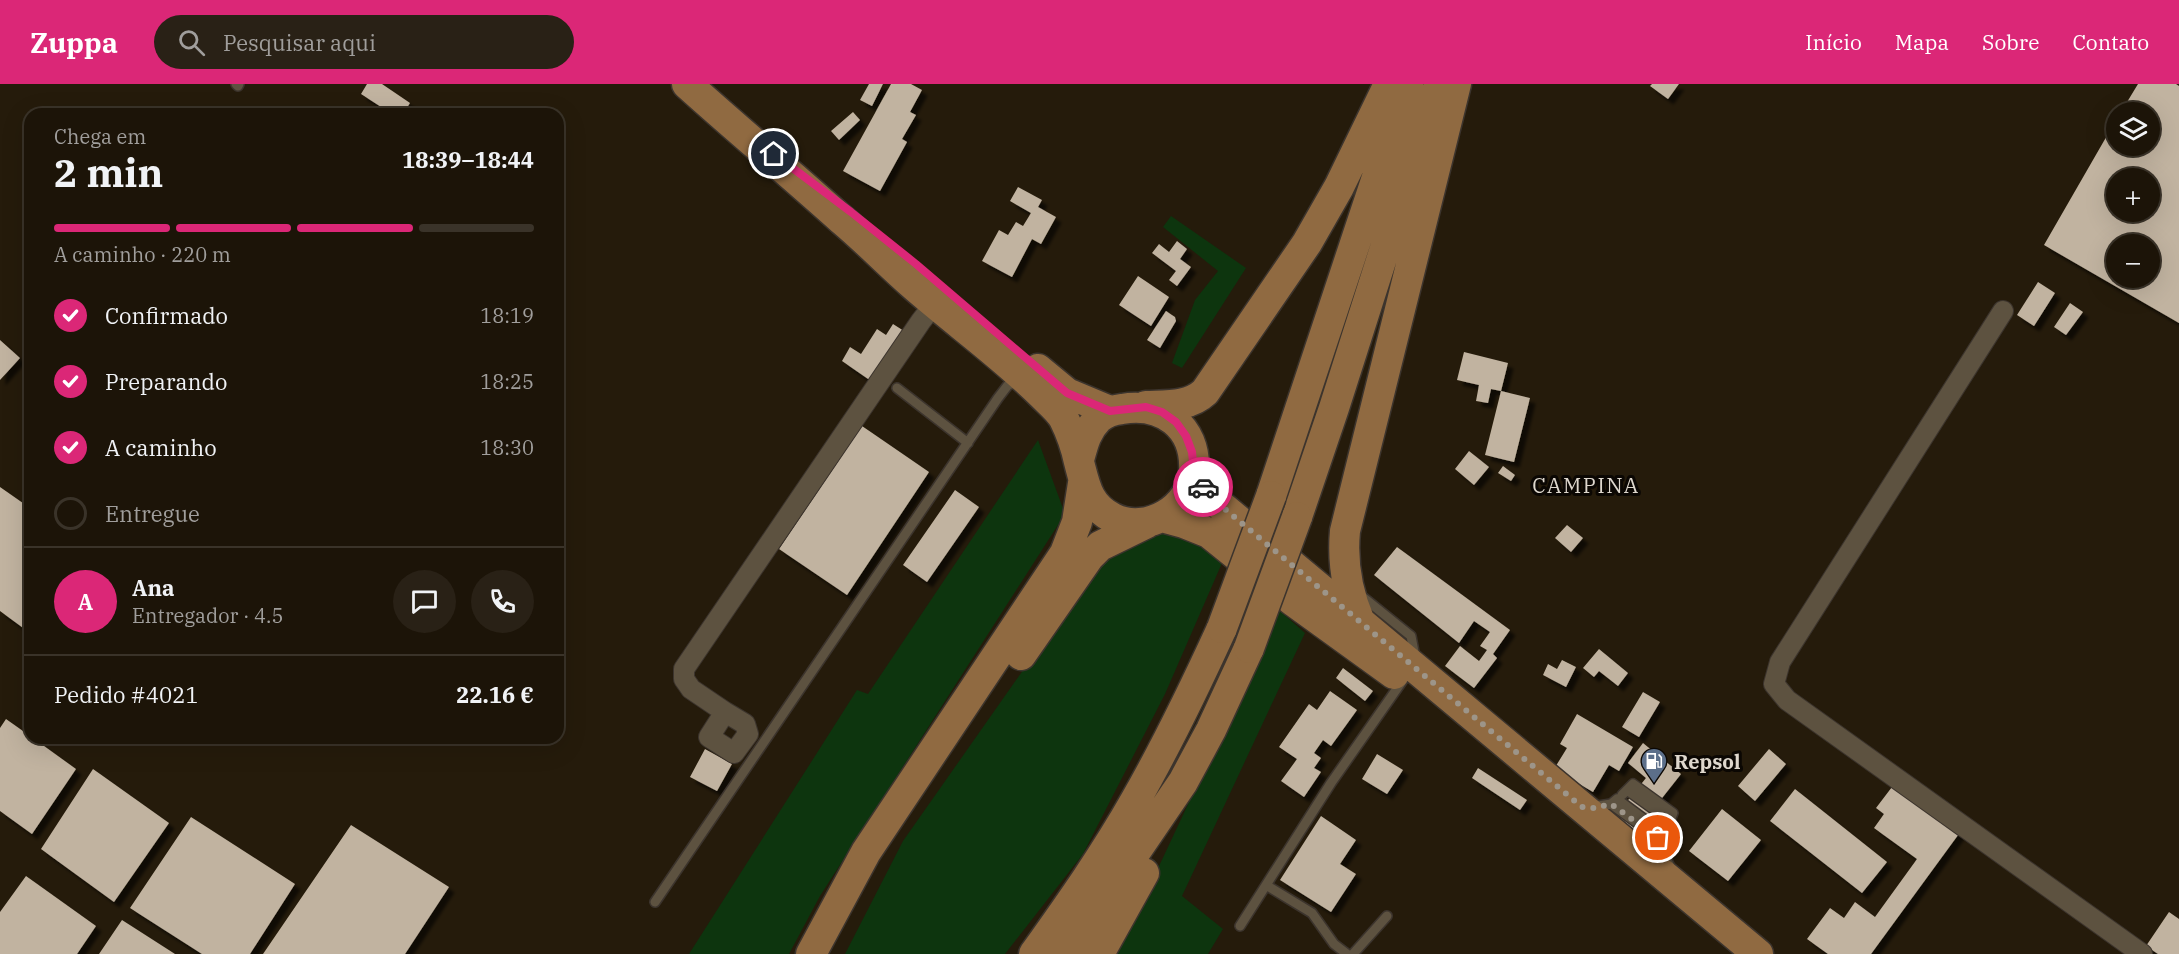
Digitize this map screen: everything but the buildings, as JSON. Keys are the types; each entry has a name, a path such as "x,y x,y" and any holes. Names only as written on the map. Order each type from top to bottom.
{"main road":[{"path":"687,84 935,303 1007,373 1063,417 1081,471 1099,508 1113,518 1130,523 1154,520 1184,523 1209,533 1293,601 1411,675 1582,807 1709,914 1738,944 1758,954"},
{"path":"811,954 866,852 1065,553 1077,522 1085,438 1091,427 1099,417 1119,409 1186,403 1197,400 1205,392 1307,243 1340,187 1389,84"},
{"path":"1034,954 1134,802 1174,728 1222,628 1271,496 1408,84"},
{"path":"1066,954 1158,822 1183,782 1211,730 1249,648 1297,517 1437,84"},
{"path":"1360,622 1348,586 1344,551 1346,531 1456,84"},
{"path":"717,111 851,212 1067,393 1119,409 1146,407 1162,412 1176,422 1186,436 1192,452 1194,471 1182,500 1154,520 1100,546 1089,557 942,770 886,857 832,954"},
{"path":"1194,471 1214,500 1360,622 1411,675 1709,914"},
{"path":"1099,954 1171,825 1193,779 1211,730"}],"street":[{"path":"725,712 691,689 684,679 684,669 935,303"},
{"path":"2003,311 1780,662 1774,684 1787,700 2142,954"}],"lane":[{"path":"655,902 998,398 1008,385 1018,382 1007,373 998,398"},
{"path":"897,388 968,443"},
{"path":"1240,926 1331,783 1411,675 1411,636 1348,586"},
{"path":"1582,807 1594,808 1619,797 1633,784 1673,813 1669,825 1668,863"},
{"path":"1619,797 1669,825"},
{"path":"1619,797 1663,832 1667,848"},
{"path":"1619,797 1658,838 1682,891"},
{"path":"1266,885 1312,913 1334,944 1347,954"},
{"path":"1353,954 1387,916"}],"green space":[{"path":"1171,216 1246,268 1182,368 1172,363 1195,300 1218,271 1163,227"},
{"path":"1038,440 1065,514 820,896 789,954 689,954 857,690 868,694"},
{"path":"1165,531 1193,539 1222,563 1165,694 1083,854 1005,954 845,954 903,841 1092,572 1121,544"},
{"path":"1279,610 1305,633 1182,896 1223,929 1208,954 1112,954 1160,864"}],"way so far":[{"path":"1203,487 1214,500 1582,807 1594,808 1611,804 1658,838"}],"place":[{"name":"Repsol","path":"1654,784"}],"district":[{"name":"CAMPINA","path":"1586,485"}],"route":[{"path":"774,154 916,264 1067,393 1110,411 1146,407 1162,412 1176,422 1186,436 1192,452 1194,471 1203,487"}]}
